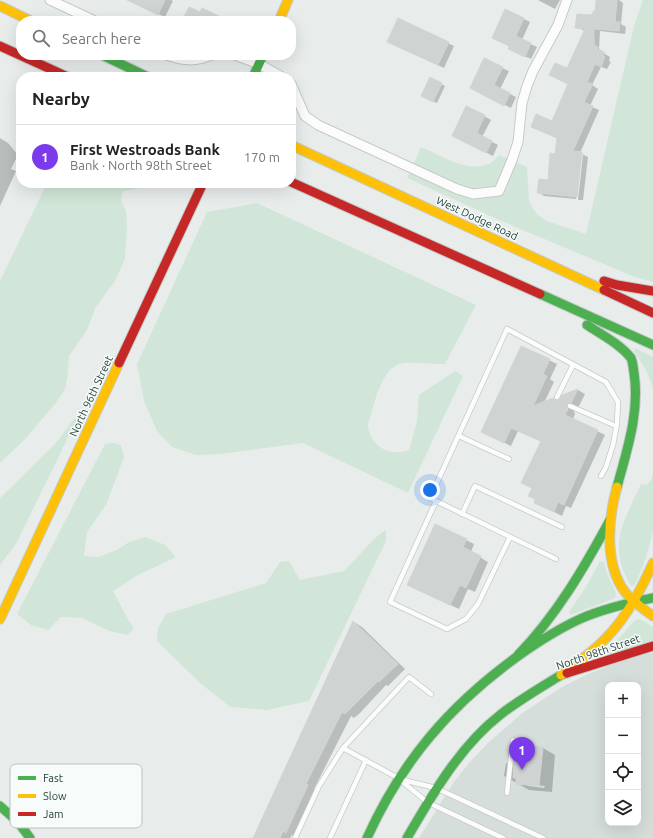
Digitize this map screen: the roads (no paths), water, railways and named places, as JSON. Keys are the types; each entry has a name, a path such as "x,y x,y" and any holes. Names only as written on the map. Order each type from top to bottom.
{"main road":[{"path":"281,16 288,0"},
{"path":"0,6 21,16"},
{"path":"0,46 16,53"},
{"path":"31,60 57,72"},
{"path":"112,60 138,72"},
{"path":"255,72 261,60"},
{"name":"West Dodge Road","path":"296,146 653,313"},
{"path":"296,184 543,297 653,345"},
{"name":"North 96th Street","path":"0,619 201,188"},
{"path":"557,268 617,285 653,291"},
{"path":"543,297 598,332 624,352 632,360 644,380"},
{"path":"518,655 542,628 569,589 624,497 617,513 611,537 612,564 617,579 633,602 653,616"},
{"path":"561,675 588,654 620,621 647,578 653,563"},
{"path":"366,838 385,800 417,751 446,717 485,681 518,655 562,628 606,610 653,598"},
{"name":"North 98th Street","path":"408,838 436,788 462,754 491,724 526,697 561,675 653,646"},
{"path":"0,806 10,815"},
{"path":"22,828 30,838"}],"street":[{"path":"50,0 84,16"},
{"path":"296,95 306,116 318,125 457,189 473,194 499,190 518,142 522,102 527,86 558,25 567,0"},
{"path":"184,60 195,60"},
{"path":"248,60 273,72"}],"lane":[{"path":"556,559 430,498 507,329 606,382 618,402 613,445 601,476"},
{"path":"557,396 573,365"},
{"path":"570,406 616,426"},
{"path":"458,436 509,459"},
{"path":"462,514 475,486 562,527"},
{"path":"436,501 390,602 447,629 466,619 478,604 510,537"},
{"path":"295,838 319,786 343,748 409,677 431,694"},
{"path":"507,793 513,740"},
{"path":"343,748 398,778 427,802 503,838"},
{"path":"330,838 366,760"},
{"path":"398,778 436,788 543,838"}],"place":[{"name":"First Westroads Bank","path":"522,770"}]}
